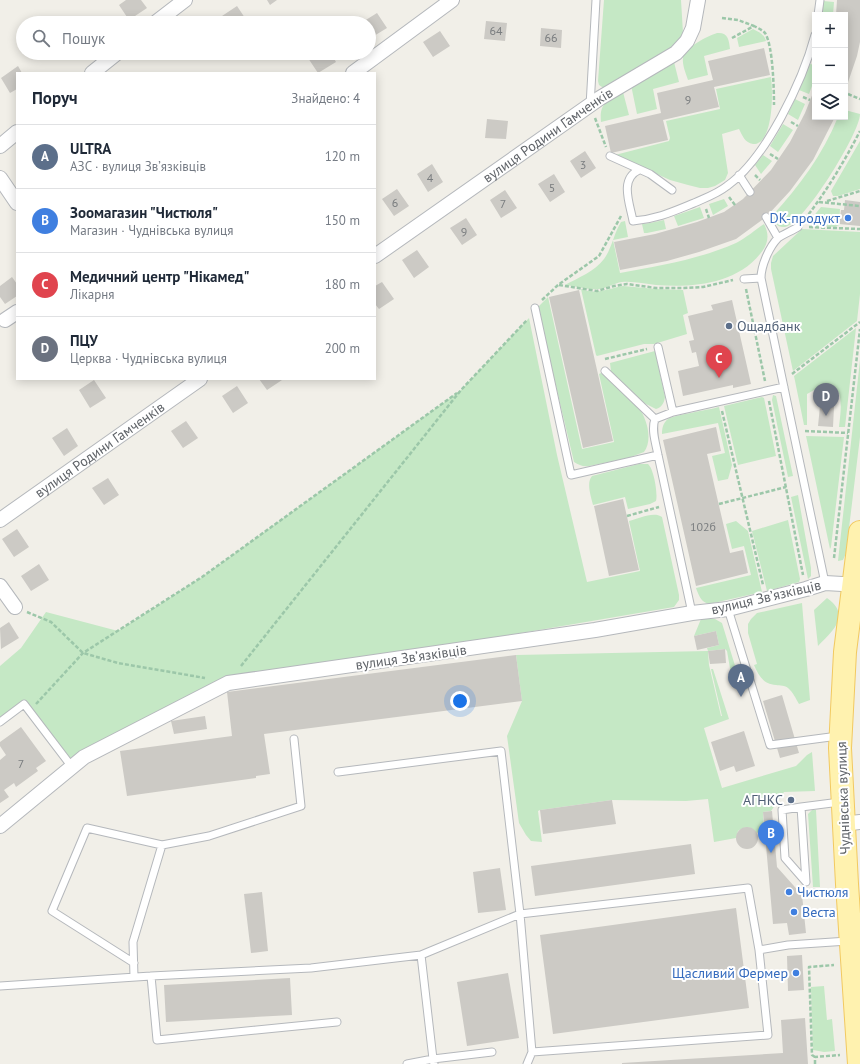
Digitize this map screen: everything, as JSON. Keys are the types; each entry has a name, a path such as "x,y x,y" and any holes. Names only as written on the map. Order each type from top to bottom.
{"main road":[{"name":"Чуднівська вулиця","path":"852,823 842,801 840,735 845,652 857,584 860,532"},
{"name":"Чуднівська вулиця","path":"850,1060 855,939 851,748 852,720 860,635"}],"street":[{"path":"376,56 452,0"},
{"name":"вулиця Родини Гамченків","path":"376,255 522,152 590,107 600,98 681,49 687,42 693,28 698,0"},
{"path":"162,16 177,2"},
{"path":"93,72 108,60"},
{"path":"354,72 371,60"},
{"path":"0,146 16,133"},
{"path":"0,178 16,202"},
{"path":"5,320 16,313"},
{"name":"вулиця Родини Гамченків","path":"0,520 199,380"},
{"name":"вулиця Звʼязківців","path":"0,826 84,757 228,683 595,630 692,613 728,609 825,583 857,584"},
{"path":"0,586 15,607"}],"lane":[{"path":"590,107 596,0"},
{"path":"818,12 820,0"},
{"path":"639,170 633,173 628,183 627,191 633,221 660,217 718,192 728,186 747,167 765,144 781,117 808,58 812,45"},
{"path":"610,156 661,181 672,190"},
{"path":"739,175 750,192"},
{"path":"766,217 778,238"},
{"path":"800,225 778,238 767,255 761,278 825,583"},
{"path":"744,279 761,278"},
{"path":"535,308 571,475 658,455"},
{"path":"658,347 673,412"},
{"path":"605,371 656,419"},
{"path":"692,613 668,505 658,455 654,424 656,419 673,412 767,391 783,384"},
{"path":"728,609 770,745 840,735"},
{"path":"0,722 24,704 72,767"},
{"path":"134,963 52,910 87,828 162,845 209,836 301,806 294,739"},
{"path":"338,772 501,751 520,914 532,1052 527,1064"},
{"path":"801,807 806,882 785,858 782,810 801,807 842,801"},
{"path":"134,977 133,942 162,845"},
{"path":"0,986 134,977 311,968 421,955 520,914 748,888 759,950 768,1035 532,1052"},
{"path":"759,950 855,939"},
{"path":"421,955 434,1062"},
{"path":"152,976 158,1040 337,1022"},
{"path":"407,1064 434,1062 492,1052"}],"path":[{"path":"722,18 738,20 754,26 764,32 767,38 773,70 774,107"},
{"path":"732,38 754,26"},
{"path":"848,94 860,98"},
{"path":"860,131 819,202 800,225 809,227 860,229"},
{"path":"824,202 860,191"},
{"path":"535,308 558,285 599,256 629,202"},
{"path":"819,202 860,206"},
{"path":"558,285 597,291 627,284 656,288 703,287 744,279 804,581"},
{"path":"15,607 50,622 83,653 118,663 228,683 461,390 529,318"},
{"path":"783,384 860,322"},
{"path":"834,558 860,329"},
{"path":"605,371 602,360 644,349 658,347"},
{"path":"29,711 83,653 202,577 461,390"},
{"path":"720,402 766,599"},
{"path":"794,430 848,433"},
{"path":"719,504 786,487"},
{"path":"627,516 668,505"},
{"path":"815,1064 815,1057 812,1055 809,967 834,965"},
{"path":"815,1057 850,1060"}],"green space":[{"path":"604,0 681,0 683,33 679,43 605,89 599,85 598,81"},
{"path":"823,1 834,2 833,12 822,12"},
{"path":"753,29 763,35 766,41 739,47 737,38"},
{"path":"717,33 726,35 730,49 704,56 708,75 688,80 683,64 684,54 691,46"},
{"path":"674,62 679,82 653,89 657,109 637,114 631,85"},
{"path":"810,64 812,64 812,86 809,94 799,90"},
{"path":"771,77 771,116 765,136 760,142 753,144 746,140 739,129 722,134 728,173 725,180 715,186 700,188 670,180 615,155 669,141 670,138 666,121 720,109 716,89"},
{"path":"623,92 629,115 601,122 601,110 603,106 609,100"},
{"path":"795,99 805,104 798,120 788,114"},
{"path":"848,111 860,114 858,124 841,158 817,195 793,222 785,227 778,226 772,216 810,170 837,120 848,120"},
{"path":"783,124 793,130 778,152 770,146"},
{"path":"860,141 860,189 838,196 833,196 831,191"},
{"path":"763,155 772,161 761,174 755,165"},
{"path":"724,199 728,206 713,215 709,204"},
{"path":"700,207 704,218 678,226 674,216"},
{"path":"821,207 840,209 839,225 835,227 807,224"},
{"path":"664,220 666,229 644,233 642,224"},
{"path":"625,221 628,237 613,240 621,222"},
{"path":"764,224 767,232 767,240 763,251 750,264 739,272 712,282 684,286 670,286 622,282 595,289 565,285 596,267 607,255 613,240 620,273 650,268 722,249 736,243"},
{"path":"802,229 860,232 860,294 857,321 793,371 771,263 773,256"},
{"path":"623,286 683,290 688,313 683,315 687,334 654,344 644,344 597,356 581,289 587,291 602,291"},
{"path":"548,297 582,449 614,442 599,374 601,373 639,408 642,413 648,430 648,442 644,452 628,458 589,466 581,466 574,462 538,307"},
{"path":"529,318 557,455 587,582 640,571 629,521 650,515 658,515 662,517 679,595 679,600 674,607 228,683 72,767 24,704 0,722 0,666 21,648 46,612 118,631 202,577 461,390"},
{"path":"856,328 845,427 839,427 841,409 840,395 834,386 828,385 820,387 807,394 807,425 804,425 794,376"},
{"path":"655,351 665,397 660,407 656,409 644,403 611,371 610,363"},
{"path":"860,360 860,437 846,553 843,560 838,561"},
{"path":"773,395 776,396 793,476 788,477 772,400"},
{"path":"762,397 764,398 776,456 738,465 724,406"},
{"path":"719,407 732,465 728,479 718,481 712,456 725,453 718,423 662,434 662,430 665,422 672,417"},
{"path":"806,436 844,437 830,549"},
{"path":"639,464 648,464 652,471 655,482 656,501 650,504 628,509 625,497 593,505 589,486 592,476"},
{"path":"798,495 811,568 811,576 808,579 791,497"},
{"path":"788,520 800,579 799,582 767,591 752,531"},
{"path":"736,521 748,531 762,592 709,604 706,603 698,594 696,588 751,575 744,546 732,549 726,524"},
{"path":"827,598 838,611 839,617 834,629 818,646 814,610"},
{"path":"802,603 810,700 799,704 787,687 768,683 760,676 754,665 757,664 748,633 748,624 757,613"},
{"path":"701,619 715,619 722,623 736,669 735,673 731,674 727,651 725,649 708,651 707,648 719,645 716,631 694,636"},
{"path":"708,651 709,665 721,716 711,669 713,669 729,719 704,728 722,788 796,766 812,752 815,791 784,792 771,811 763,812 764,831 756,833 750,828 740,829 736,838 714,842 708,799 686,801 612,800 540,810 538,811 542,842 531,841 519,823 507,736 522,701 516,655"},
{"path":"812,810 816,810 820,887 813,887 808,814"},
{"path":"824,986 827,1020 832,1019 835,1051 824,1052 813,1050 811,987"}],"building":[{"path":"126,0 141,0 147,8 135,16 126,16 119,5"},
{"path":"267,0 277,0 270,5"},
{"path":"837,0 860,0 860,42 848,82 848,12 836,12"},
{"path":"237,6 244,16 222,16"},
{"path":"377,13 387,28 376,35 376,16 372,16"},
{"path":"486,21 507,23 505,41 484,39"},
{"path":"541,28 562,30 561,48 540,46"},
{"path":"440,31 450,46 433,57 423,42"},
{"path":"764,48 770,75 714,87 719,107 663,120 668,140 611,153 605,126 661,113 657,93 713,80 708,61"},
{"path":"309,60 335,60 336,62 317,72"},
{"path":"18,66 21,72 16,72 16,90 10,93 1,78"},
{"path":"812,96 812,120 833,120 813,160 790,191 766,217 736,239 667,261 620,270 614,242 655,234 697,222 724,212 743,199 771,170 790,142"},
{"path":"487,119 508,121 506,139 485,138"},
{"path":"585,151 596,168 581,178 570,161"},
{"path":"432,164 443,182 428,192 417,174"},
{"path":"554,174 565,192 550,202 538,184"},
{"path":"397,189 409,206 394,216 382,199"},
{"path":"505,190 517,208 501,218 490,200"},
{"path":"845,200 860,202 860,226 839,224 841,210 844,210"},
{"path":"466,218 477,235 462,245 450,228"},
{"path":"417,250 429,267 414,278 402,260"},
{"path":"12,277 16,283 16,297 5,304 0,297 0,286"},
{"path":"382,282 394,299 379,309 376,305 376,285"},
{"path":"579,290 613,441 583,448 549,297"},
{"path":"732,300 751,384 733,388 733,385 683,396 678,371 699,366 696,352 692,353 689,341 694,340 688,316 713,310 711,305"},
{"path":"94,380 106,398 90,408 79,390"},
{"path":"260,380 282,380 267,390"},
{"path":"237,386 248,403 233,413 222,396"},
{"path":"824,401 830,401 834,407 833,427 818,426 820,406"},
{"path":"186,421 198,438 183,448 171,431"},
{"path":"716,427 721,451 707,454 730,553 743,550 748,573 696,586 663,440"},
{"path":"67,428 78,446 64,456 52,438"},
{"path":"108,478 119,495 104,505 92,488"},
{"path":"623,499 639,570 609,576 594,506"},
{"path":"17,529 29,547 14,557 2,539"},
{"path":"39,564 49,580 31,591 21,576"},
{"path":"9,622 19,638 1,649 0,628"},
{"path":"716,631 719,645 697,650 694,636"},
{"path":"725,649 726,663 710,664 708,651"},
{"path":"516,655 522,701 264,734 270,774 256,776 256,778 127,796 120,751 232,736 227,692"},
{"path":"782,695 799,753 780,758 763,701"},
{"path":"205,716 207,729 174,734 171,721"},
{"path":"21,727 46,761 36,768 38,771 16,787 14,783 4,790 9,797 0,803 0,760 6,755 0,746 0,742"},
{"path":"744,731 755,766 736,772 734,766 720,771 711,742"},
{"path":"612,800 616,824 543,834 540,810"},
{"path":"772,811 777,867 802,895 806,933 789,935 787,923 773,924 763,812"},
{"path":"747,827 755,830 758,838 755,846 747,849 739,846 736,838 739,830"},
{"path":"691,844 695,874 535,896 531,866"},
{"path":"500,868 506,910 478,913 473,872"},
{"path":"262,892 268,951 251,953 244,894"},
{"path":"736,908 749,1008 553,1034 540,935"},
{"path":"802,955 804,990 788,991 787,956"},
{"path":"508,973 519,1038 467,1046 457,982"},
{"path":"290,978 292,1015 166,1022 164,985"},
{"path":"805,1018 808,1064 622,1064 783,1053 781,1020"}],"place":[{"name":"DK-продукт","path":"848,218"},
{"name":"Ощадбанк","path":"729,326"},
{"name":"Медичний центр \"Нікамед\"","path":"719,378"},
{"name":"ПЦУ","path":"826,416"},
{"name":"ULTRA","path":"741,697"},
{"name":"АГНКС","path":"791,800"},
{"name":"Зоомагазин \"Чистюля\"","path":"771,853"},
{"name":"Чистюля","path":"789,892"},
{"name":"Веста","path":"794,912"},
{"name":"Щасливий Фермер","path":"796,973"}]}
